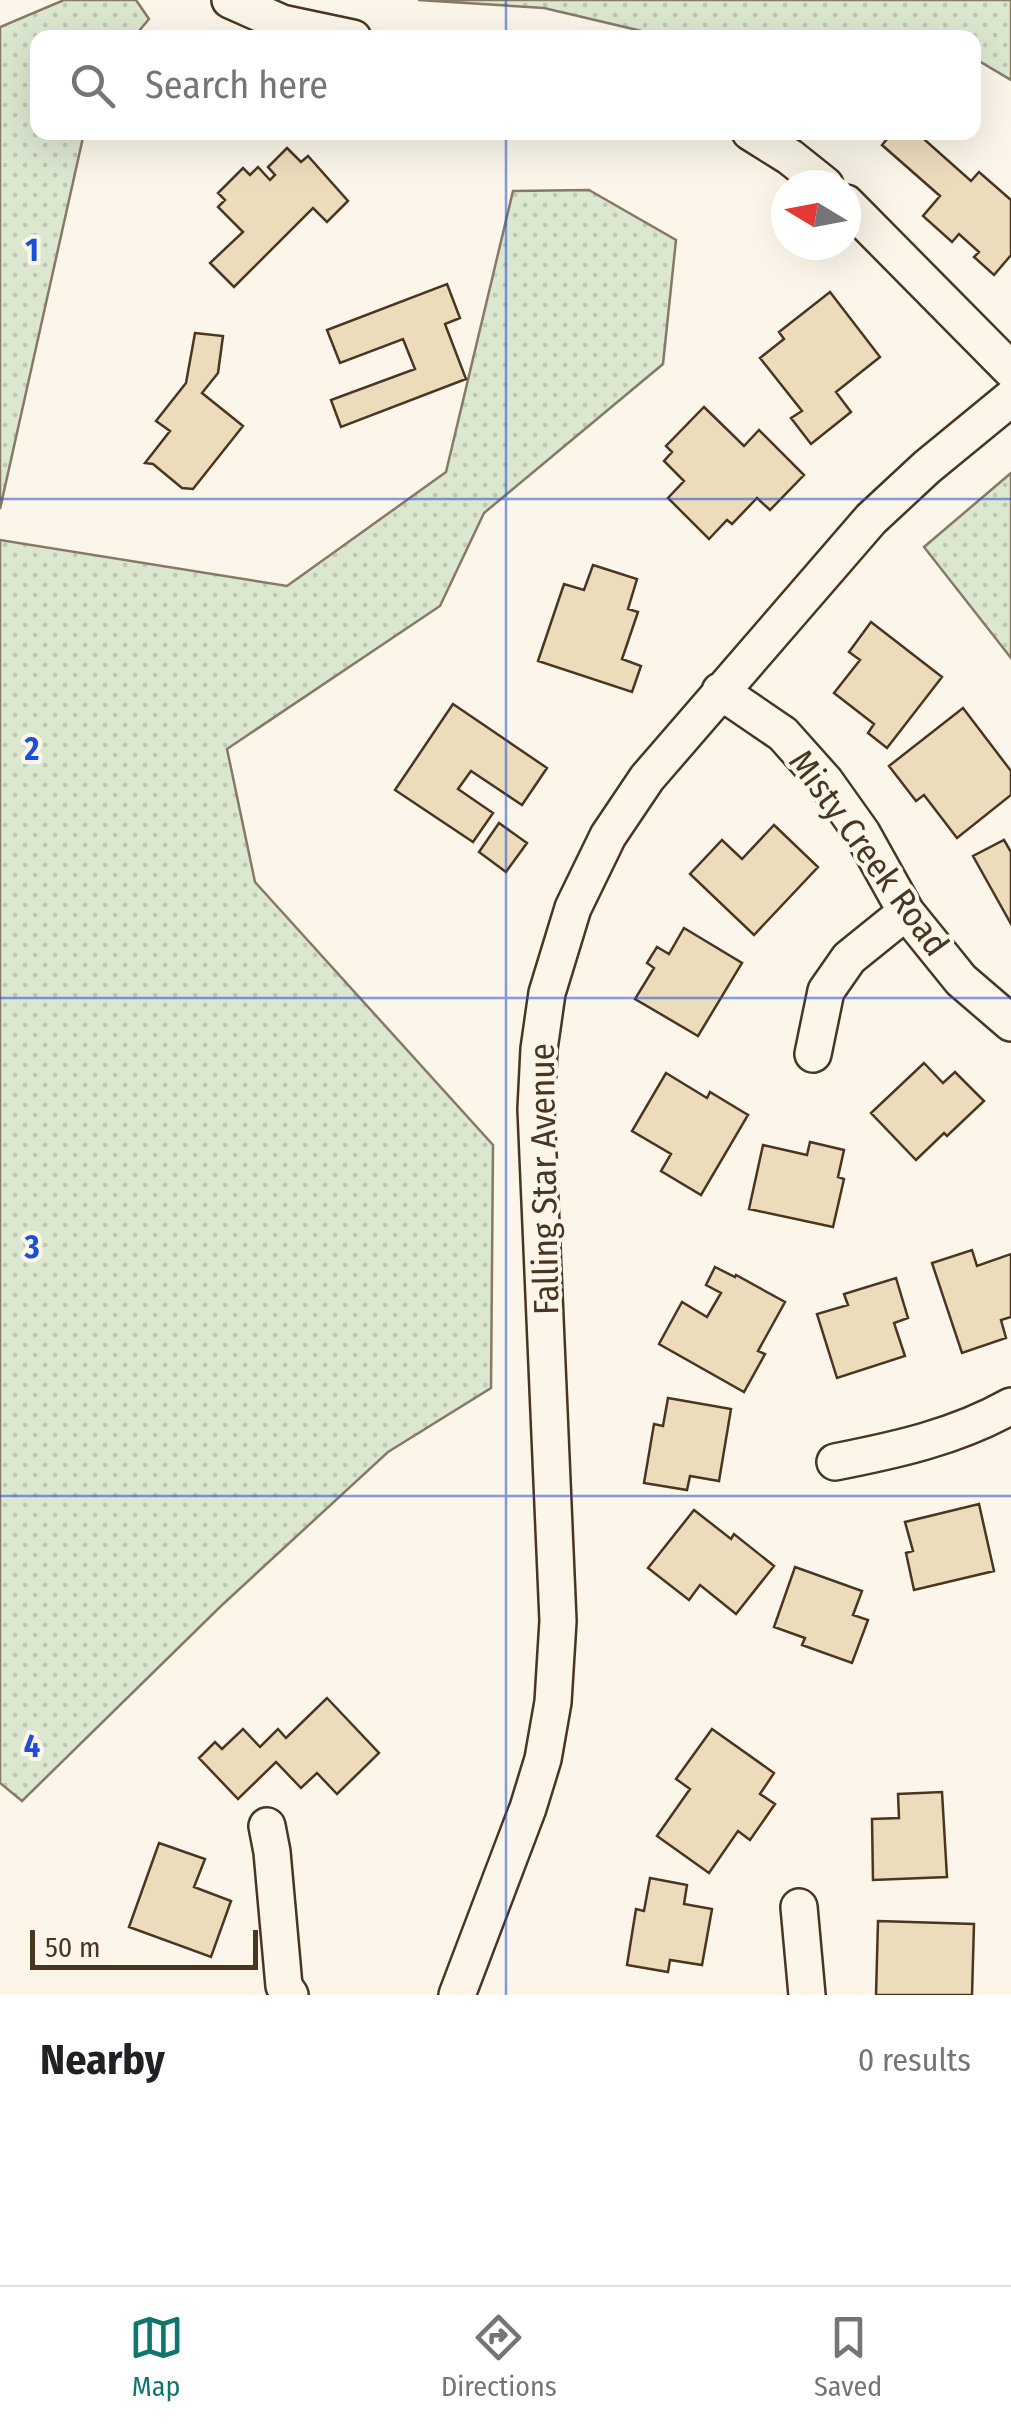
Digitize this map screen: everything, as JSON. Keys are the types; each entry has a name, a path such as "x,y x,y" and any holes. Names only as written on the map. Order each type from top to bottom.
{"street":[{"path":"230,0 282,23 315,30"},
{"path":"763,140 806,170"},
{"path":"861,217 1011,370"},
{"name":"Falling Star Avenue","path":"456,1995 528,1808 554,1702 558,1621 536,1109 547,993 573,908 608,836 648,778 720,691 871,519 1011,398"},
{"name":"Misty Creek Road","path":"720,691 783,734 862,833 906,912 961,980 1011,1023"},
{"path":"812,1054 826,992 849,958 906,912"},
{"path":"835,1462 918,1445 987,1420 1011,1406"},
{"path":"267,1826 284,1986 290,1995"},
{"path":"799,1907 807,1995"}],"green space":[{"path":"64,0 136,0 149,19 140,30 30,30 30,140 82,140 0,509 0,27"},
{"path":"418,0 1011,0 1011,80 981,62 981,30 637,30 544,8"},
{"path":"589,190 676,240 663,364 484,513 440,606 227,749 255,882 493,1145 491,1388 388,1452 221,1606 22,1801 0,1783 0,540 287,586 446,472 513,191"},
{"path":"1011,473 1011,658 924,547"}],"building":[{"path":"886,140 925,140 971,181 979,172 1011,200 1011,255 994,275 974,257 979,252 959,234 952,242 923,216 940,196 882,145"},
{"path":"287,148 301,162 308,156 348,201 327,222 313,208 234,287 210,263 243,232 218,207 225,200 218,193 243,168 250,175 258,167 270,180 275,175 268,167"},
{"path":"447,284 460,318 445,324 466,379 341,427 331,400 415,369 403,339 340,363 327,330"},
{"path":"830,292 880,357 836,392 851,412 811,444 791,418 802,411 760,358 784,339 779,332"},
{"path":"195,333 223,336 218,373 202,393 243,426 193,489 182,488 153,464 145,463 170,431 156,421 186,383"},
{"path":"704,407 744,446 759,430 804,475 770,510 757,498 732,524 727,520 709,539 668,498 684,481 664,461 672,452 666,446"},
{"path":"593,565 637,579 628,609 638,612 622,659 641,666 632,692 538,661 564,584 584,590"},
{"path":"871,622 942,677 887,748 868,733 874,724 834,693 860,660 849,652"},
{"path":"453,704 547,768 522,805 471,771 458,789 493,813 473,842 395,790"},
{"path":"963,708 1011,771 1011,795 957,838 924,795 916,801 889,766"},
{"path":"499,823 527,843 506,872 479,852"},
{"path":"774,825 818,867 754,935 690,874 722,840 742,859"},
{"path":"1004,840 1011,852 1011,924 973,856"},
{"path":"684,928 742,963 698,1036 635,999 654,968 647,963 657,947 669,954"},
{"path":"924,1063 943,1083 955,1072 984,1101 916,1160 871,1113"},
{"path":"666,1073 707,1098 710,1092 748,1115 701,1195 661,1171 671,1154 632,1131"},
{"path":"810,1142 844,1150 838,1177 844,1179 833,1227 749,1209 763,1145 807,1155"},
{"path":"972,1250 977,1266 1011,1254 1011,1317 1001,1320 1006,1338 962,1353 932,1263"},
{"path":"715,1267 785,1302 758,1351 765,1354 744,1392 659,1344 682,1302 707,1317 721,1293 706,1285"},
{"path":"896,1278 908,1318 894,1323 905,1356 837,1378 817,1314 848,1305 844,1294"},
{"path":"668,1398 731,1409 719,1481 690,1476 687,1490 644,1483 654,1424 663,1426"},
{"path":"979,1504 994,1571 914,1590 906,1553 913,1551 905,1522"},
{"path":"694,1510 731,1539 734,1534 774,1566 736,1614 700,1585 689,1600 648,1568"},
{"path":"795,1567 862,1591 853,1615 868,1620 852,1663 802,1645 805,1638 774,1627"},
{"path":"327,1698 379,1753 337,1794 317,1773 301,1788 276,1762 238,1799 199,1758 215,1742 222,1749 243,1729 260,1747 278,1729 286,1738"},
{"path":"712,1729 774,1773 760,1794 775,1804 750,1840 738,1831 709,1873 657,1836 690,1789 676,1779"},
{"path":"942,1792 947,1877 873,1880 872,1819 899,1818 898,1794"},
{"path":"159,1843 205,1859 194,1887 231,1901 211,1957 129,1927"},
{"path":"650,1878 687,1885 684,1904 712,1909 702,1965 670,1960 668,1972 627,1965 636,1909 644,1911"},
{"path":"878,1921 974,1924 972,1995 876,1995"}]}
